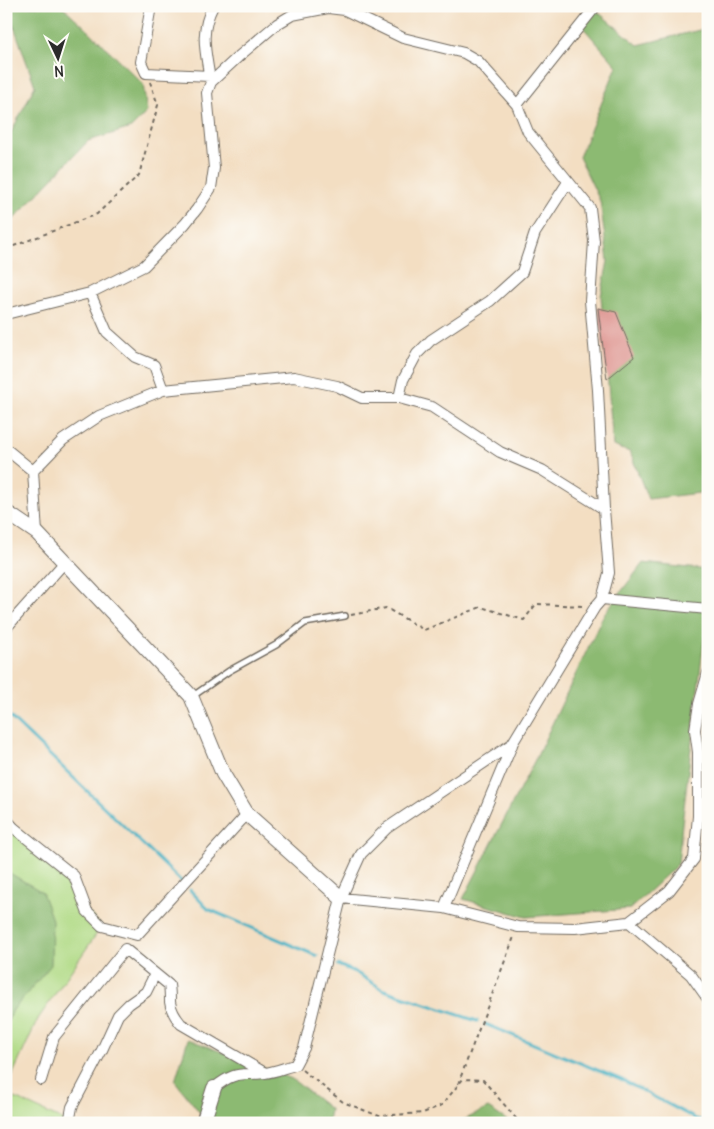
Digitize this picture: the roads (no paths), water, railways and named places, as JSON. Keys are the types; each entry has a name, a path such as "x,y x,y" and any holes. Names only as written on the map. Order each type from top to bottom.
{"street":[{"path":"151,6 142,62 146,73 210,79 277,24 292,15 328,8 345,10 403,38 464,53 478,61 517,105 528,132 590,208 594,241 590,301 598,390 609,574 602,599 595,607 512,744 444,908"},
{"path":"6,314 90,294 144,266 197,209 211,188 214,168 207,93 210,79 204,38 206,19 213,6"},
{"path":"517,105 596,6"},
{"path":"399,398 403,380 417,354 431,340 490,301 522,272 535,233 568,182"},
{"path":"90,294 107,332 136,357 154,365 163,390"},
{"path":"32,471 63,440 99,416 163,390 294,377 337,386 362,398 399,398 432,408 500,452 542,470 604,509"},
{"path":"6,449 32,471 37,534"},
{"path":"6,512 37,534 192,696 223,774 247,814 341,898 444,908 518,926 575,928 629,922 668,891 694,859 698,816 696,730 699,704 708,673"},
{"path":"6,628 64,563"},
{"path":"602,599 708,609"},
{"path":"203,1123 214,1088 225,1080 240,1074 266,1073 295,1065 304,1048 341,898 360,854 387,828 512,744"},
{"path":"6,819 14,828 74,876 87,911 102,926 137,935 247,814"},
{"path":"629,922 690,975 708,999"},
{"path":"41,1080 54,1037 124,949 169,985 171,993 170,1004 181,1024 266,1073"},
{"path":"69,1123 72,1107 118,1015 129,1004 146,992 155,974"}],"lane":[{"path":"192,696 229,671 276,645 305,623 345,616"}],"waterway":[{"path":"6,713 182,882"},
{"path":"190,890 208,909 317,956"},
{"path":"338,965 355,972 384,990 477,1021"},
{"path":"485,1024 624,1081 696,1119 708,1122"}]}
